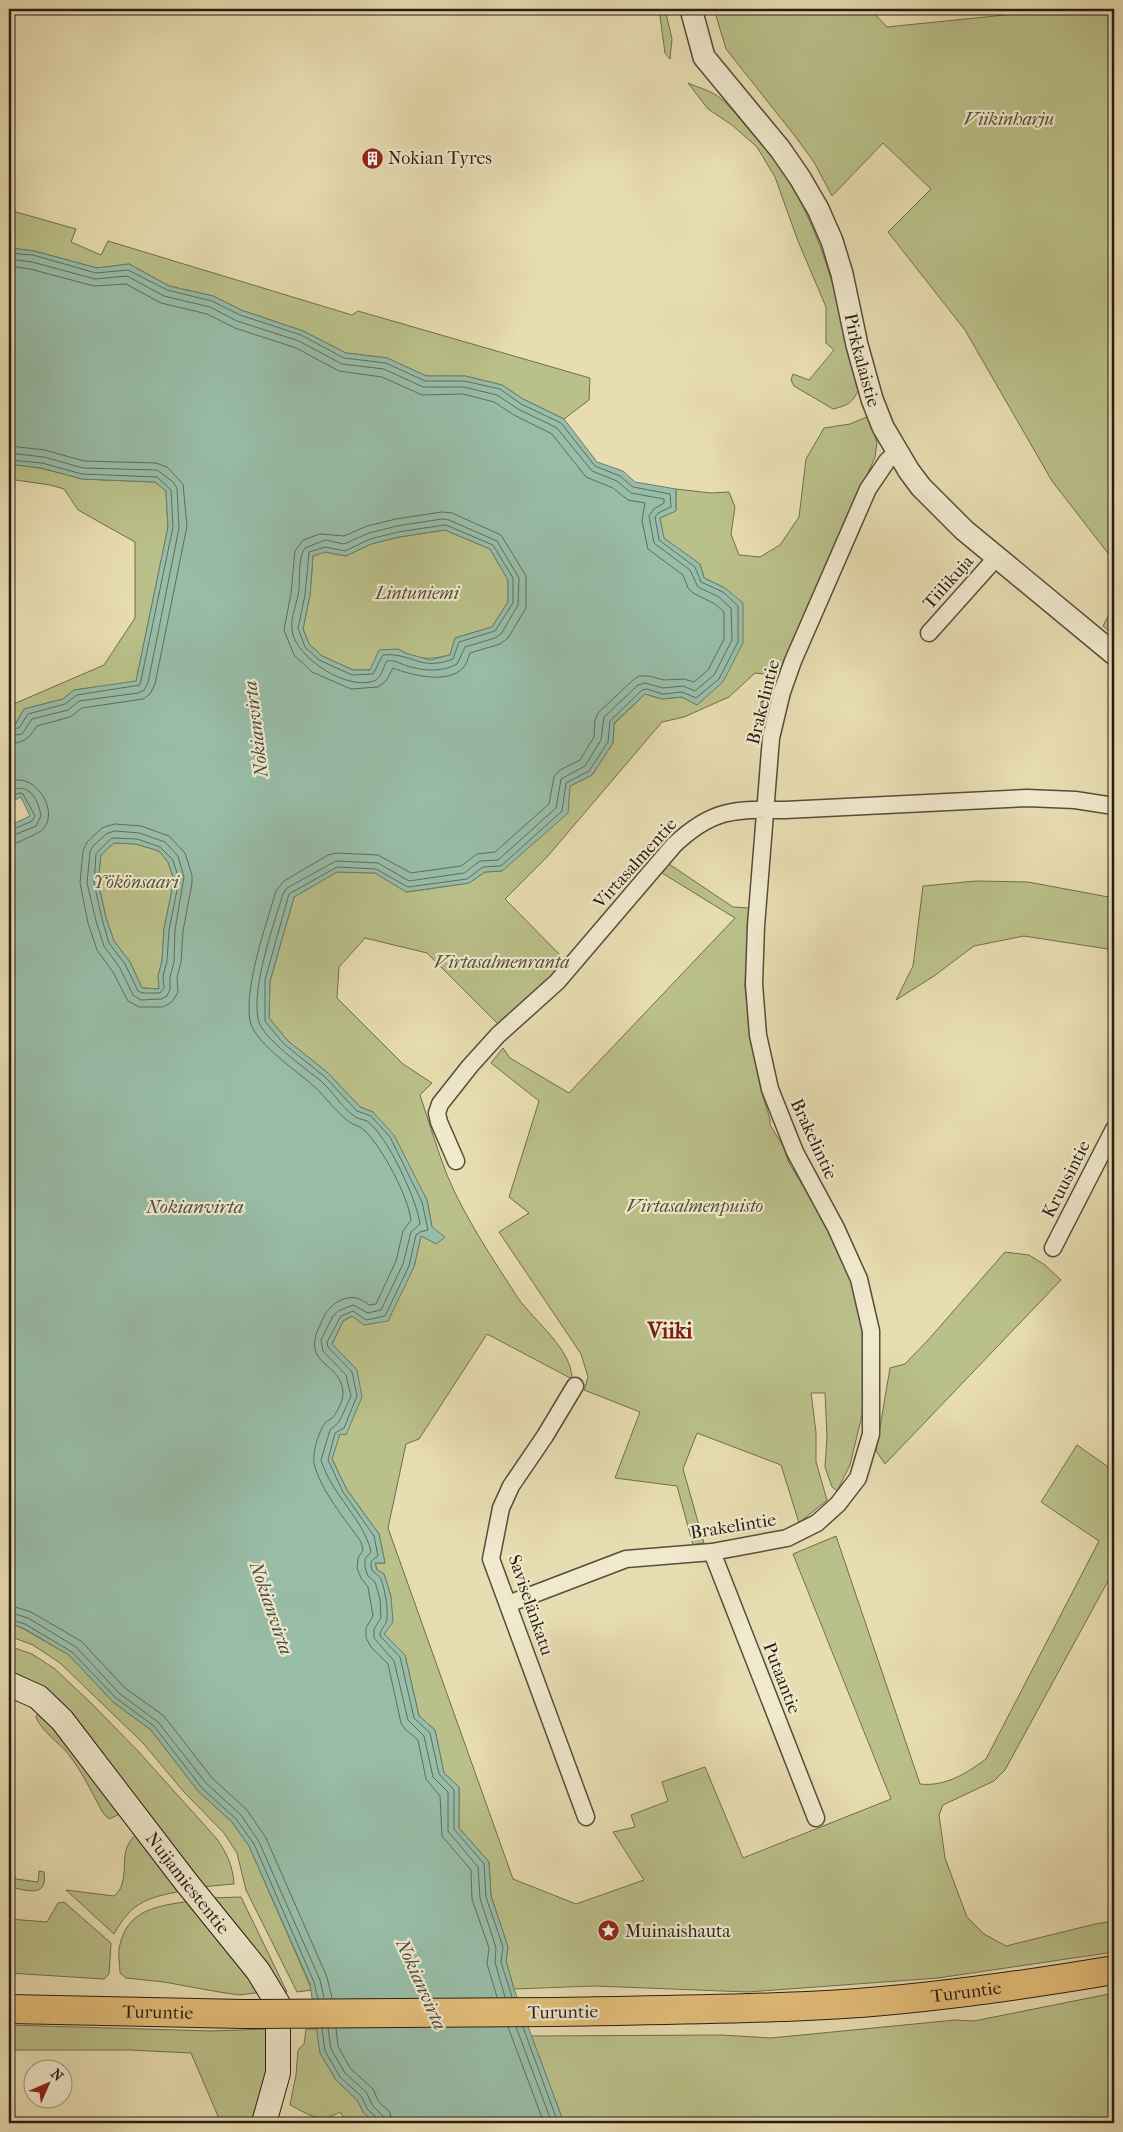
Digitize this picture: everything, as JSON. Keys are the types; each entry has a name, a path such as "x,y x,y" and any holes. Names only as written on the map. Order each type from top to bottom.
{"highway":[{"name":"Turuntie","path":"9,2009 244,2014 727,2009 845,2004 1053,1980 1114,1970"}],"main road":[{"name":"Nuijamiestentie","path":"9,1684 38,1696 62,1720 186,1882 247,1956 269,1988 278,2004 279,2064 272,2100 264,2123"}],"street":[{"name":"Pirkkalaistie","path":"691,9 704,57 780,149 818,209 832,241 842,274 857,345 872,399 883,427 897,452 921,487 964,530 1114,654"},
{"name":"Brakelintie","path":"508,1604 626,1559 712,1552 787,1538 817,1522 838,1504 858,1478 871,1434 871,1331 859,1279 836,1228 795,1152 770,1089 758,1036 755,966 771,738 782,692 793,661 868,489 887,461 897,452"},
{"name":"Tiilikuja","path":"929,633 996,558"},
{"name":"Virtasalmentie","path":"456,1161 437,1113 440,1104 498,1035 557,982 674,845 690,830 710,818 732,811 1027,798 1074,800 1114,806"},
{"name":"Kruusintie","path":"1053,1248 1114,1128"},
{"name":"Saviselänkatu","path":"575,1386 545,1436 511,1486 501,1508 491,1559 586,1817"},
{"name":"Putaantie","path":"712,1552 816,1818"}],"green space":[{"path":"659,9 665,9 672,39 670,59 665,53"},
{"name":"Viikinharju","path":"714,9 870,9 887,27 1064,9 1114,9 1114,561 1052,481 965,330 888,232 931,189 883,143 832,196 814,162 726,49"},
{"path":"688,83 716,95 734,111 774,160 794,190 809,220 833,284 859,389 852,400 846,405 833,409 794,386 791,380 793,374 809,380 834,350 826,343 826,307 798,241 775,177 757,147 732,125 708,109"},
{"path":"9,210 76,229 71,242 101,255 108,241 352,315 358,311 590,378 589,400 564,419 523,399 502,385 465,376 426,376 387,358 346,353 303,331 241,310 213,296 169,286 129,264 97,268 34,251 9,248"},
{"name":"Virtasalmenranta","path":"869,416 877,443 875,457 779,676 755,673 729,697 684,717 662,722 547,857 505,899 567,962 500,1026 427,953 365,938 339,967 337,998 403,1064 432,1083 420,1095 443,1165 454,1191 480,1238 518,1298 551,1336 566,1357 572,1379 487,1334 419,1439 406,1444 388,1528 513,1879 576,1904 644,1880 613,1832 635,1827 631,1815 668,1801 662,1782 705,1767 743,1858 891,1799 793,1554 836,1536 920,1784 938,1783 955,1778 986,1759 1099,1541 1041,1502 1077,1445 1114,1471 1114,1570 1005,1770 994,1781 943,1805 939,1815 945,1858 967,1917 984,1934 1006,1946 1114,1921 1114,1952 938,1978 748,1992 595,1986 514,1989 506,1961 508,1947 491,1896 489,1862 459,1828 459,1787 444,1773 435,1730 419,1716 405,1655 384,1634 391,1597 384,1574 377,1570 375,1563 385,1563 379,1534 347,1490 332,1459 357,1370 332,1344 343,1321 353,1316 414,1267 421,1236 432,1227 427,1200 373,1112 360,1107 328,1073 288,1041 269,1018 270,981 294,897 337,872 375,873 407,892 469,883 485,872 502,871 570,786 592,775 613,743 614,724 645,694 662,699 682,697 697,705 725,588 704,578 700,564 663,538 660,518 676,510 676,489 711,493 729,492 735,507 731,534 739,555 760,557 780,545 799,517 806,459 824,428 850,424"},
{"path":"9,464 41,468 82,479 155,482 166,491 168,527 136,682 74,690 63,699 24,709 15,725 9,725 9,706 104,665 135,618 135,542 78,510 64,489 9,479"},
{"name":"Lintuniemi","path":"445,530 490,549 508,580 508,602 492,627 455,638 450,655 423,658 398,649 371,670 353,670 322,656 309,644 303,629 310,595 313,556 325,552 346,556 371,544 399,537"},
{"path":"1114,605 1114,635 1103,626"},
{"name":"Yökönsaari","path":"114,843 136,844 159,851 168,862 174,880 164,929 162,961 158,976 160,989 142,988 130,962 114,941 106,918 98,882 101,854"},
{"name":"Virtasalmenpuisto","path":"669,864 733,907 749,908 745,987 751,1040 770,1125 783,1146 789,1163 826,1224 844,1259 861,1315 864,1339 863,1411 850,1465 837,1491 832,1487 825,1467 827,1437 825,1393 811,1393 816,1432 816,1462 827,1500 799,1523 781,1465 697,1433 683,1469 704,1543 693,1545 677,1486 615,1478 640,1412 584,1390 588,1377 581,1354 499,1232 529,1213 509,1197 539,1101 491,1063 503,1048 510,1058 569,1093 735,918 662,873"},
{"path":"976,881 1028,882 1114,898 1114,950 1024,936 974,946 934,976 896,1000 913,966 923,886"},
{"path":"1005,1252 1029,1255 1045,1265 1061,1280 885,1464 876,1451 890,1368 905,1364"},
{"path":"9,1623 22,1628 69,1655 113,1702 151,1730 198,1791 232,1822 249,1846 312,1990 297,1992 246,1890 237,1853 224,1833 183,1791 143,1743 60,1663 33,1645 9,1636"},
{"path":"9,1646 32,1654 55,1669 137,1750 217,1839 229,1860 234,1884 200,1887 9,1674"},
{"path":"39,1710 120,1814 109,1819 103,1813 74,1762 38,1722 36,1717"},
{"path":"139,1832 183,1891 142,1902 128,1914 114,1934 66,1890 114,1896 121,1888 128,1845"},
{"path":"39,1871 44,1872 44,1881 43,1886 39,1889 29,1891 9,1887 9,1878 38,1882"},
{"path":"241,1897 287,1992 282,1992 208,1898"},
{"path":"191,1901 264,1992 239,1995 164,1982 126,1978 120,1973 119,1949 128,1925 145,1912 155,1908"},
{"path":"64,1902 111,1943 109,1974 104,1979 9,1973 9,1919 47,1922 58,1903"},
{"path":"1114,1993 1114,2123 564,2123 531,2036 721,2035 771,2038 955,2020 974,2021"},
{"path":"9,2025 211,2031 271,2029 270,2070 257,2123 221,2123 191,2053 129,2050 9,2050"},
{"path":"306,2029 317,2029 320,2053 336,2080 357,2100 364,2113 375,2123 347,2123 340,2112 333,2116 315,2117 290,2105 296,2075 298,2050 304,2044"}],"water":[{"name":"Nokianvirta","path":"9,248 34,251 97,268 129,264 169,286 213,296 241,310 303,331 346,353 387,358 426,376 465,376 502,385 523,399 564,419 597,462 623,471 635,482 676,489 676,511 660,518 664,538 700,564 704,578 725,588 743,603 743,643 723,682 697,705 682,697 662,699 645,694 614,723 613,743 592,775 570,786 568,813 502,871 485,872 469,883 406,892 375,873 337,872 294,897 270,981 269,1018 288,1041 328,1073 360,1107 373,1112 394,1135 427,1200 432,1227 445,1237 436,1244 421,1236 414,1267 388,1321 364,1325 352,1316 343,1321 332,1344 357,1370 362,1397 346,1435 340,1434 332,1459 347,1490 379,1534 385,1563 375,1563 377,1570 384,1574 391,1597 393,1622 384,1634 405,1655 419,1716 435,1730 444,1773 459,1787 459,1828 489,1862 491,1896 508,1947 506,1961 514,1989 564,2123 375,2123 364,2113 357,2100 336,2080 320,2053 310,1984 249,1846 232,1822 198,1791 151,1730 113,1702 69,1655 23,1628 9,1623 9,826 30,816 21,797 9,803 9,725 15,725 24,709 63,699 74,690 136,681 168,527 166,491 155,482 82,479 41,468 9,464","holes":["445,530 490,549 508,580 508,602 492,627 455,638 450,655 430,660 405,653 398,649 379,650 370,670 353,670 322,656 309,644 303,629 310,595 313,556 325,552 346,556 371,544 399,537","114,843 136,844 159,851 168,862 174,880 164,929 162,961 158,976 159,989 142,988 130,962 114,941 106,918 98,882 101,855"]}],"place":[{"name":"Nokian Tyres","path":"372,158"},
{"name":"Muinaishauta","path":"609,1931"}],"district":[{"name":"Viiki","path":"670,1330"}]}
